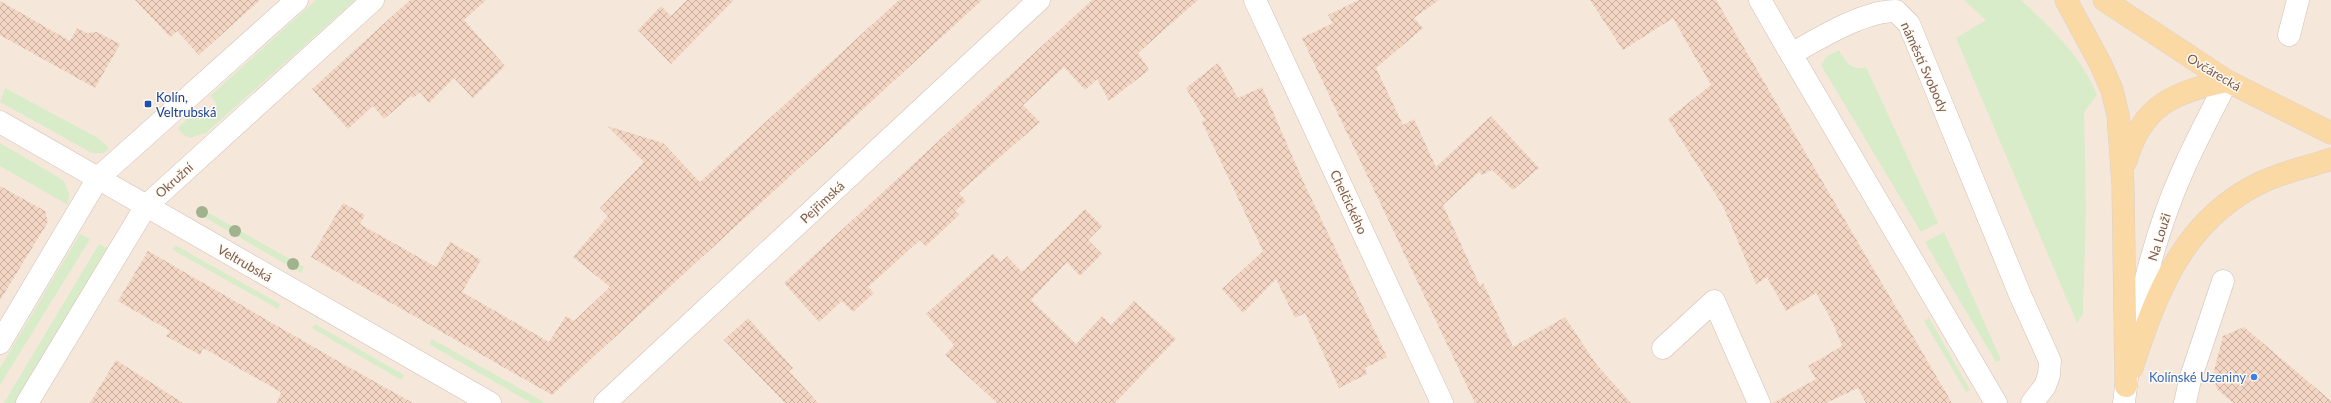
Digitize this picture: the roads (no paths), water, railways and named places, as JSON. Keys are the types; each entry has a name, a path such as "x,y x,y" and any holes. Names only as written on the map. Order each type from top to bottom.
{"main road":[{"path":"2066,0 2101,65 2112,90 2121,138 2123,185 2125,394"},
{"name":"Ovčárecká","path":"2104,0 2227,82 2331,133"},
{"path":"2123,185 2126,161 2132,140 2154,111 2170,98 2192,89 2227,82"},
{"path":"2125,394 2148,317 2164,280 2198,228 2235,197 2262,182 2331,159"}],"street":[{"path":"0,343 98,178 297,0"},
{"name":"Okružní","path":"27,403 146,206 373,0"},
{"name":"Pejřimská","path":"604,403 1039,0"},
{"name":"Chelčického","path":"1255,0 1442,403"},
{"path":"1760,0 1996,403"},
{"path":"2289,35 2298,0"},
{"name":"náměstí Svobody","path":"1791,54 1865,17 1884,11 1896,11 1909,24 2018,290 2050,361 2049,374 2045,386 2032,403"},
{"name":"Na Louži","path":"2125,394 2141,305 2164,219 2182,171 2227,82"},
{"name":"Veltrubská","path":"0,122 490,403"},
{"path":"2185,403 2190,380 2223,281"},
{"path":"1663,348 1714,301 1759,403"}],"place":[{"name":"Kolín, Veltrubská","path":"148,104"},
{"name":"Kolínské Uzeniny","path":"2254,377"}]}
